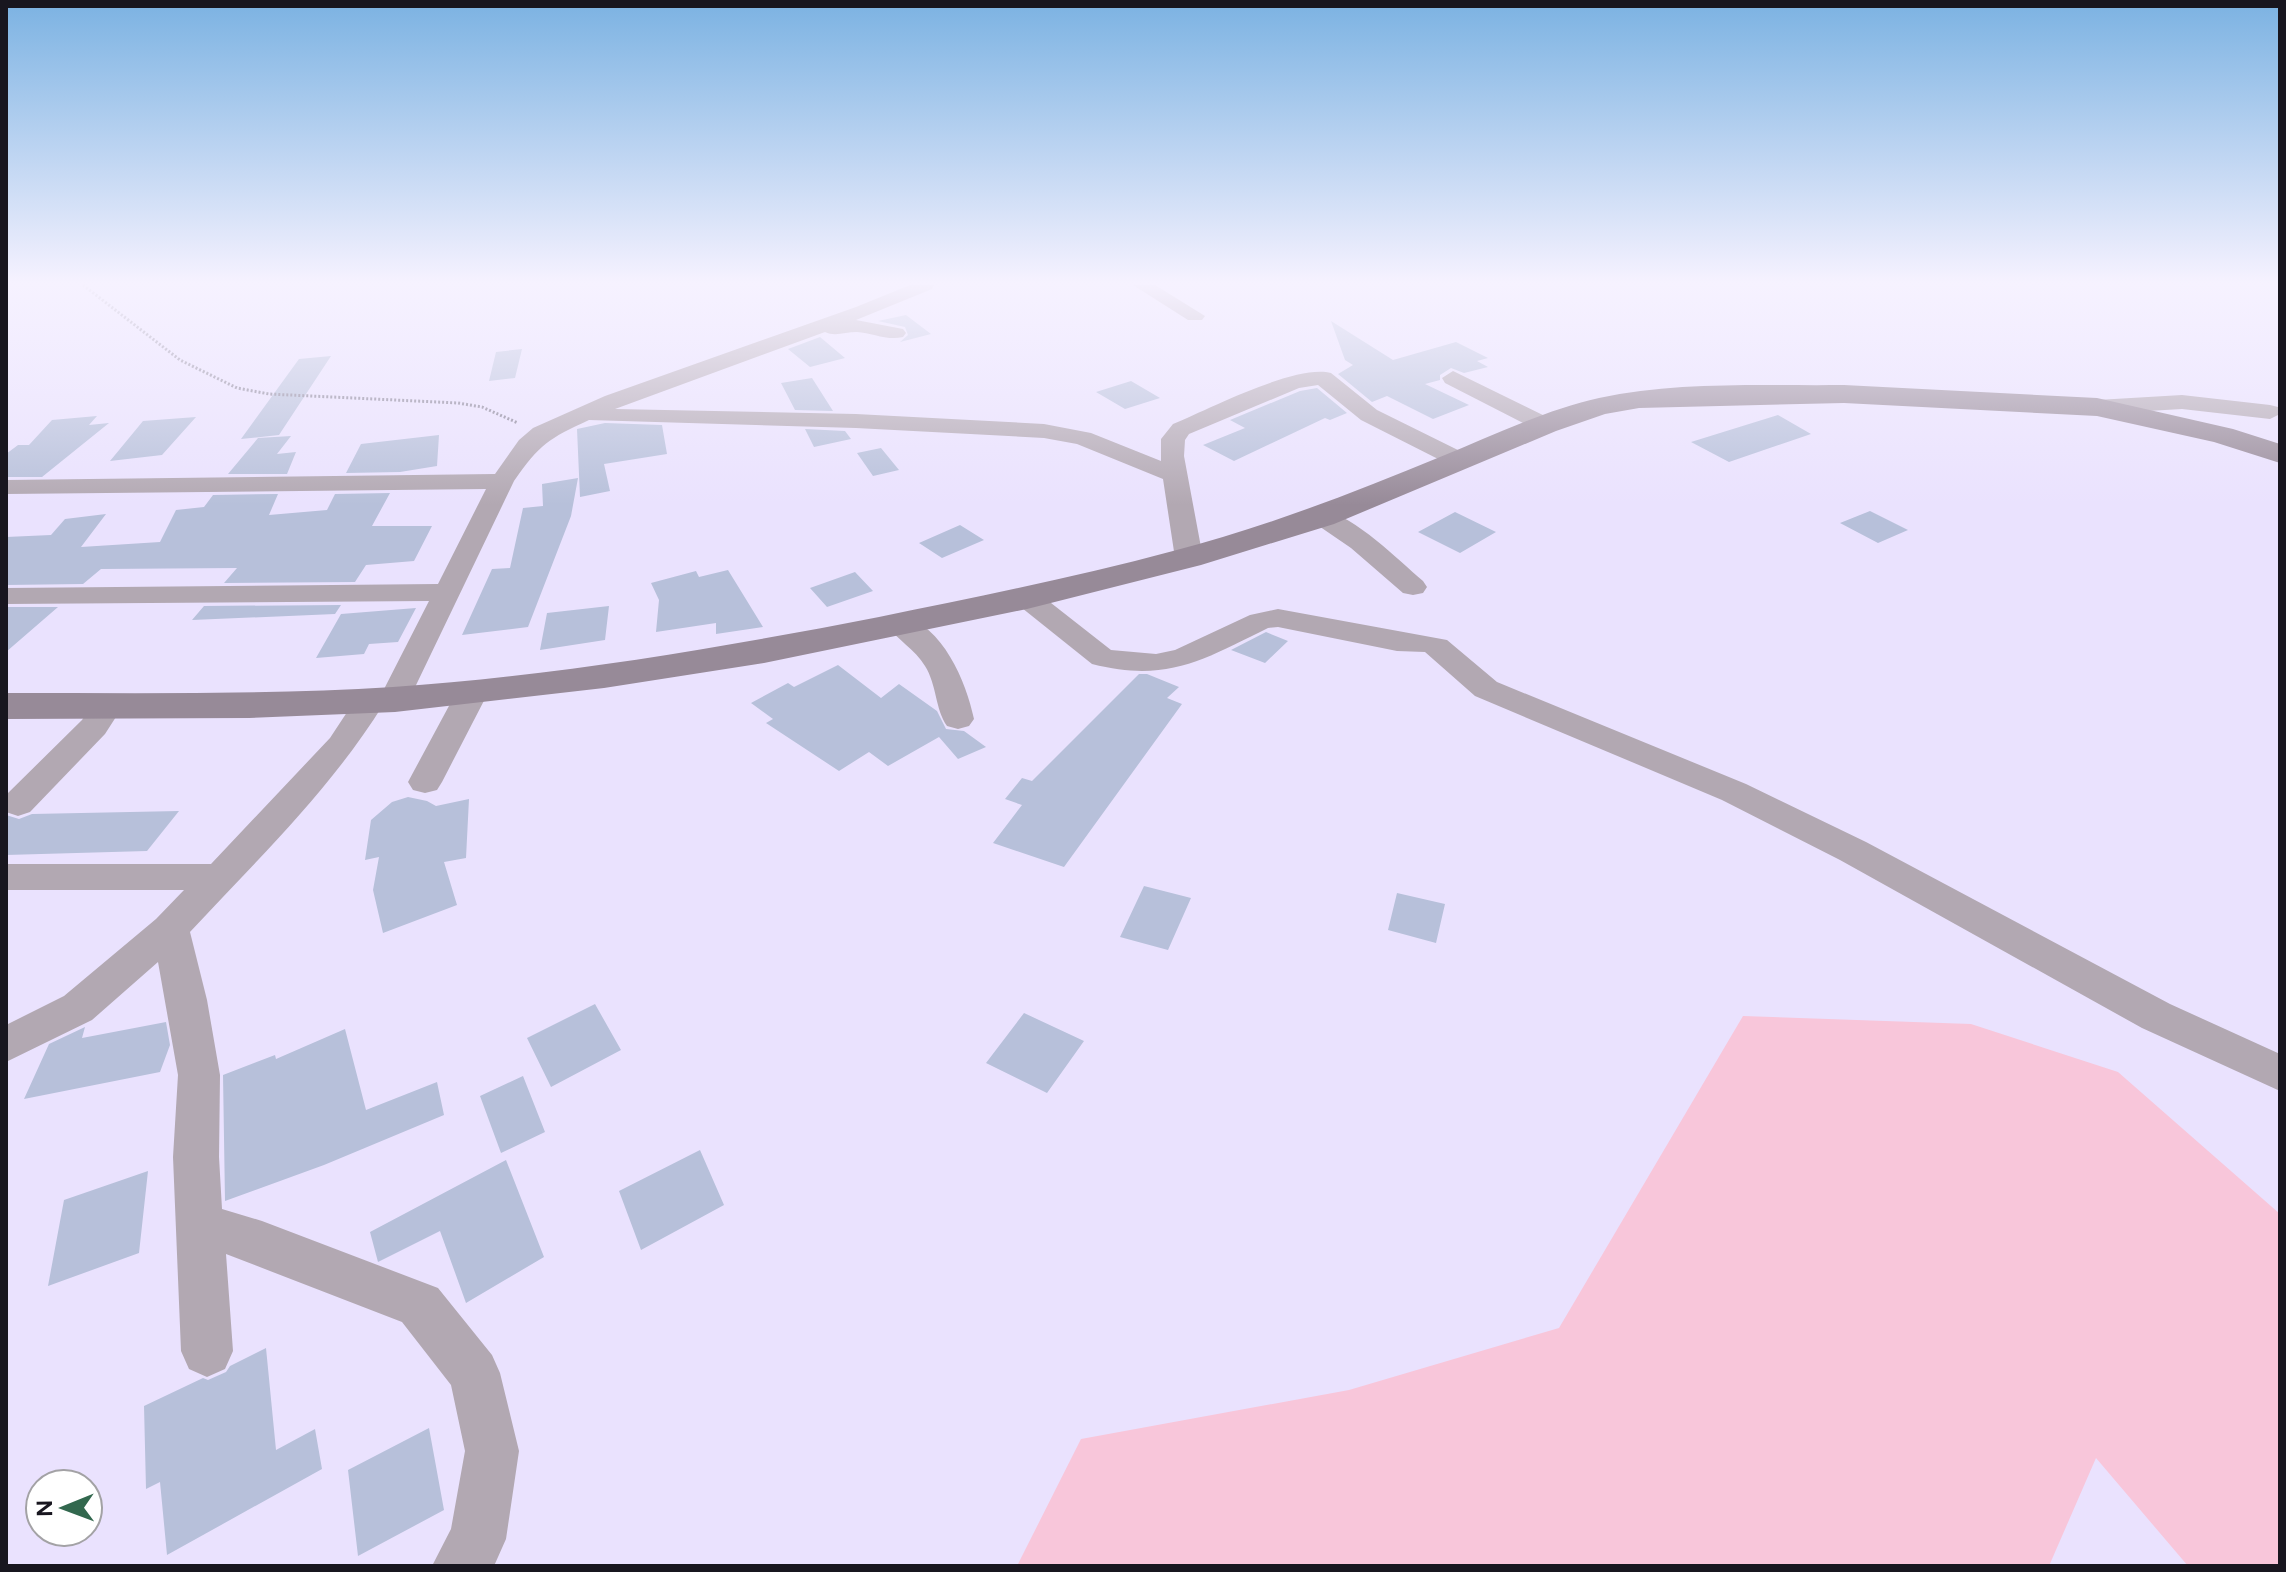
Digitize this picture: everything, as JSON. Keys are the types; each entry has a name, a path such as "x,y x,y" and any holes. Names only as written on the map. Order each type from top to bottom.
{"main road":[{"path":"6,706 382,700 604,676 749,653 1027,598 1189,558 1322,517 1545,425 1598,407 1639,399 1844,394 2097,407 2207,431 2280,454"}],"street":[{"path":"6,1045 78,1008 170,929 382,700 447,592 502,481 527,445 541,433 576,415 732,358"},
{"path":"1189,558 1171,446 1176,433 1294,382 1323,378 1349,402 1376,420 1457,459"},
{"path":"1453,378 1545,425"},
{"path":"2097,407 2182,402 2270,412"},
{"path":"576,415 856,421 1028,430 1083,438 1175,475"},
{"path":"6,487 502,481"},
{"path":"1322,517 1360,542 1413,587"},
{"path":"6,596 447,592"},
{"path":"1027,598 1103,658 1156,663 1183,658 1260,621 1278,618 1397,642 1417,641 1436,646 1486,689 1734,792 1853,851 2156,1016 2280,1073"},
{"path":"901,624 939,663 953,688 958,719"},
{"path":"425,782 473,691"},
{"path":"18,804 94,727 107,706"},
{"path":"6,877 219,877"},
{"path":"170,929 187,1000 199,1075 196,1157 207,1351"},
{"path":"200,1224 262,1243 420,1305 474,1373 492,1451 478,1539 461,1566"}],"path":[{"path":"178,358 237,388 269,394 470,405 502,414 541,433"}],"shaded area":[{"path":"1743,1016 1971,1024 2118,1072 2280,1214 2280,1566 2188,1566 2096,1458 2049,1566 1017,1566 1081,1439 1349,1390 1559,1328"}],"building":[{"path":"329,358 279,435 241,439 299,359"},
{"path":"494,358 520,358 515,378 489,381"},
{"path":"799,358 844,358 810,367"},
{"path":"1487,358 1477,361 1488,367 1464,373 1451,368 1440,375 1440,380 1425,384 1469,405 1433,419 1387,396 1372,402 1338,374 1353,365 1345,360"},
{"path":"812,378 833,411 795,410 781,383"},
{"path":"1131,381 1160,398 1125,409 1096,392"},
{"path":"1317,388 1347,413 1330,420 1325,418 1234,461 1203,445 1245,428 1230,420 1300,391"},
{"path":"1778,415 1811,434 1729,462 1691,442"},
{"path":"97,416 89,425 109,423 42,477 6,477 6,454 18,445 29,445 52,420"},
{"path":"196,417 162,455 110,461 143,421"},
{"path":"605,423 662,425 667,454 604,464 610,491 580,497 577,429"},
{"path":"805,429 845,431 851,439 814,447"},
{"path":"439,435 437,466 400,472 346,473 361,444"},
{"path":"291,436 277,454 296,452 287,474 228,474 258,438"},
{"path":"881,448 899,470 873,476 857,453"},
{"path":"578,478 571,516 528,627 462,635 492,569 510,568 523,508 543,506 542,484"},
{"path":"390,493 372,526 432,526 414,561 366,565 355,582 224,583 237,568 101,569 83,584 6,585 6,537 51,535 65,519 106,514 81,547 160,542 176,510 204,507 213,495 278,494 269,515 327,510 335,494"},
{"path":"1870,511 1908,530 1878,543 1840,523"},
{"path":"1455,512 1496,532 1460,553 1418,532"},
{"path":"960,525 984,540 942,558 919,543"},
{"path":"728,570 763,627 716,634 716,623 656,632 659,600 651,583 696,571 699,577"},
{"path":"855,572 873,591 827,607 810,588"},
{"path":"341,605 335,614 192,620 204,606"},
{"path":"609,606 605,640 540,650 547,613"},
{"path":"6,607 58,607 6,652"},
{"path":"416,608 398,642 369,644 364,654 316,658 341,614"},
{"path":"1266,632 1288,641 1265,663 1231,650"},
{"path":"838,665 881,698 899,684 937,711 946,729 964,731 986,747 958,759 939,737 888,766 869,752 839,771 766,723 773,719 751,703 788,683 794,687"},
{"path":"1139,674 1147,674 1179,687 1167,698 1182,704 1064,867 993,843 1022,805 1005,799 1022,778 1032,781"},
{"path":"408,797 436,806 469,799 466,858 444,862 457,905 383,933 373,890 379,857 365,860 371,820 392,802"},
{"path":"179,811 147,851 6,855 6,815 19,819 32,814"},
{"path":"1144,886 1191,898 1168,950 1120,937"},
{"path":"1397,893 1445,904 1436,943 1388,930"},
{"path":"595,1004 621,1050 551,1087 527,1038"},
{"path":"1024,1013 1084,1041 1047,1093 986,1063"},
{"path":"166,1022 170,1045 160,1072 24,1099 49,1044 85,1027 82,1038"},
{"path":"345,1029 366,1110 437,1082 444,1115 324,1165 225,1201 223,1075 275,1055 276,1059"},
{"path":"523,1076 545,1132 501,1153 480,1096"},
{"path":"700,1150 724,1205 641,1250 619,1191"},
{"path":"506,1160 544,1257 466,1303 440,1231 378,1262 370,1232"},
{"path":"148,1171 139,1253 48,1286 64,1200"},
{"path":"266,1348 276,1450 315,1429 322,1469 167,1555 160,1482 146,1489 144,1406 203,1378 208,1380 226,1372 230,1366"},
{"path":"429,1428 444,1510 358,1556 348,1470"}]}
